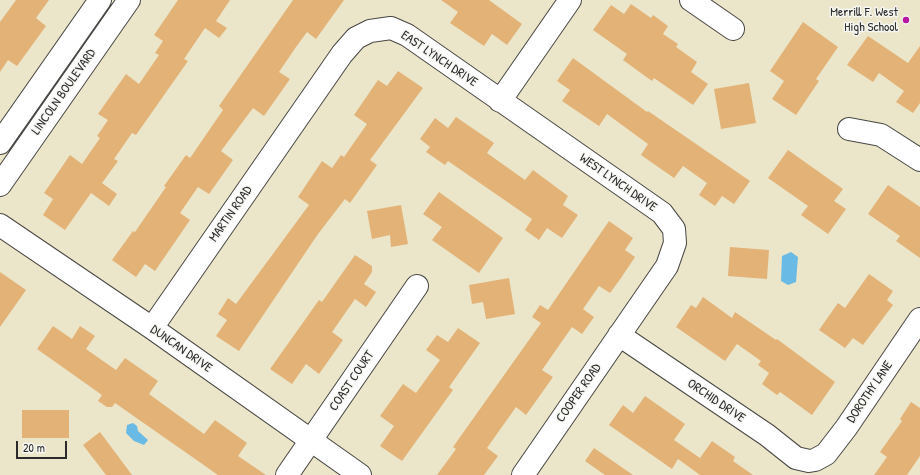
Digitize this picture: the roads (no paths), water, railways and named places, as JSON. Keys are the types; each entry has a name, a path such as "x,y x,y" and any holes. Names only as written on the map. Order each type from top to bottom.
{"street":[{"name":"LINCOLN BOULEVARD","path":"0,143 100,0"},
{"name":"LINCOLN BOULEVARD","path":"0,185 129,0"},
{"path":"500,101 570,0"},
{"path":"691,0 733,29"},
{"name":"EAST LYNCH DRIVE","path":"311,99 356,38 370,31 391,28 407,35 500,101"},
{"name":"MARTIN ROAD","path":"152,328 311,99"},
{"name":"WEST LYNCH DRIVE","path":"500,101 662,213 674,229 675,243 668,266 635,312"},
{"path":"849,129 881,135 920,160"},
{"name":"DUNCAN DRIVE","path":"0,225 152,328 360,475"},
{"name":"COAST COURT","path":"287,475 417,286"},
{"name":"COOPER ROAD","path":"523,475 635,312"},
{"name":"DOROTHY LANE","path":"815,460 826,454 846,428 920,319"},
{"name":"ORCHID DRIVE","path":"619,335 767,435 796,458 815,460"}],"water":[{"path":"791,252 798,257 796,282 788,285 781,281 782,256"},
{"path":"133,423 137,426 138,431 148,440 144,445 134,441 126,433 127,425"}],"place":[{"name":"Merrill F. West High School","path":"906,20"}]}
